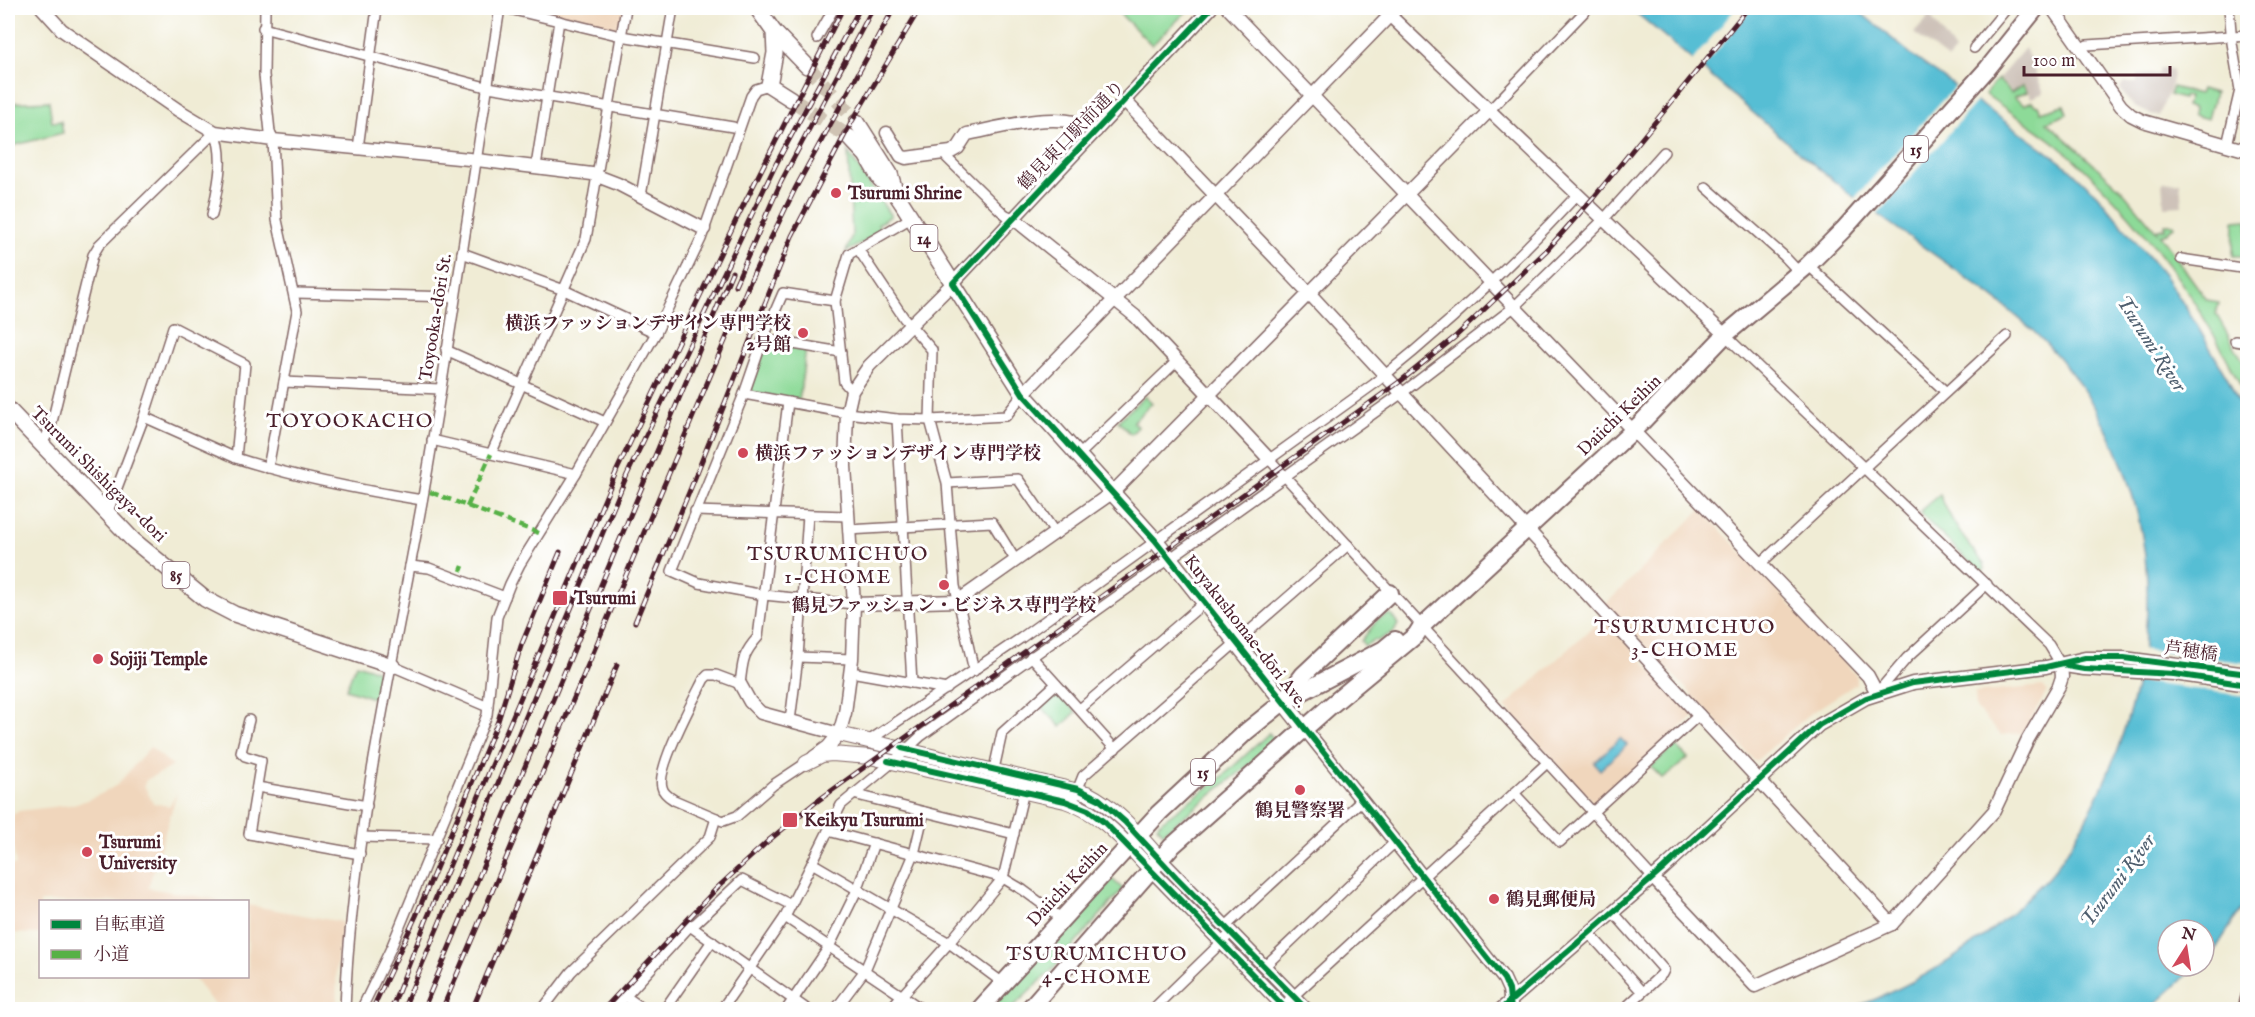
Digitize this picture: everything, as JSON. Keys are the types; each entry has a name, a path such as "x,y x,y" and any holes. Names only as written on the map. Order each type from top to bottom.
{"highway":[{"name":"Daiichi Keihin","path":"1028,1010 1171,847 1416,635 1421,627 1633,430 1725,335 1804,268 1844,230 1988,68 2036,8"},
{"name":"15","path":"1283,702 1303,675 1390,593"},
{"name":"Daiichi Keihin","path":"980,1010 1061,918 1159,813 1246,731 1283,702 1383,649 1410,628 1421,627"}],"main road":[{"path":"757,8 774,32 807,66"},
{"path":"774,32 775,53 769,85 791,99"},
{"name":"Kuyakushomae-dōri Ave.","path":"857,122 890,174 896,194"},
{"name":"Kuyakushomae-dōri Ave.","path":"849,137 866,155 880,179 896,194 1023,394 1155,540 1305,729"},
{"name":"Tsurumi Shishigaya-dori","path":"8,410 133,540 206,599 222,609 392,666"},
{"path":"839,734 994,769 1088,810 1133,841"},
{"path":"839,734 847,745 870,758"},
{"path":"806,763 822,755 832,754 870,758 1026,784 1078,789 1099,799 1156,865"}],"street":[{"path":"42,8 62,30 178,110 215,132 273,140 536,166 597,176 704,228"},
{"path":"265,8 264,75 270,132 273,140 277,220 295,293 297,311 268,468"},
{"path":"358,148 377,8"},
{"path":"503,8 621,36 755,58"},
{"name":"Toyooka-dōri St.","path":"345,1010 346,975 362,837 422,500 475,160 503,8"},
{"path":"491,454 586,239 626,8"},
{"path":"641,196 673,8"},
{"path":"817,38 834,8"},
{"name":"鶴見東口駅前通り","path":"839,734 845,713 851,665 854,604 845,466 848,413 852,391 869,366 1125,101 1211,8"},
{"path":"1228,8 1868,676 1877,693"},
{"path":"835,301 783,293 672,571 699,583 802,600 854,604 958,601 1113,492 1588,8"},
{"path":"1974,48 2007,8"},
{"path":"2052,8 2121,106 2131,115 2143,121 2247,151"},
{"path":"2228,145 2244,91 2231,36 2229,8"},
{"path":"744,394 848,413 897,418 930,420 1006,416 1023,394 1116,301 1312,97 1390,10 1489,111 1605,219 2049,645 2061,665 2062,676 2059,686 2028,739 1994,811 1892,924 1755,986 1135,315 1116,301 1013,218 1001,211 946,158 946,153"},
{"path":"536,166 559,21"},
{"path":"263,27 488,87 733,127"},
{"path":"2081,49 2087,45 2247,34"},
{"path":"361,1010 391,948 487,715 497,617 505,597 520,564 576,474 656,333 704,228 751,96 756,89 769,85"},
{"path":"1125,101 1309,293 1892,924"},
{"path":"887,133 903,157 954,151 966,134 1010,126 1064,120 1083,124 1096,131"},
{"path":"212,215 219,170 219,142 215,132"},
{"path":"40,443 51,426 93,255 99,245 215,132"},
{"path":"722,1010 785,917 841,805 853,794 921,736 1402,393 1514,307 1605,219 1664,152"},
{"path":"1706,187 1784,256 1804,268 1946,392"},
{"path":"870,740 1021,638 1385,375 1426,343 1491,284 1578,194"},
{"path":"852,391 844,382 835,301 849,254 911,218"},
{"path":"858,249 909,325 932,350 930,420 947,483 958,601 974,671"},
{"path":"462,253 564,290 656,333"},
{"path":"2181,259 2247,269"},
{"path":"295,293 454,297"},
{"path":"107,514 144,417 173,327 245,364 236,458"},
{"path":"1760,564 2007,336"},
{"path":"763,339 841,352"},
{"path":"2235,341 2247,343"},
{"path":"446,350 605,422"},
{"path":"1078,456 1177,361"},
{"path":"284,382 440,390"},
{"path":"740,684 716,675 708,675 704,679 661,777 662,787 667,795 723,821 737,816 773,785 828,747 839,734 761,713 750,702 740,684 742,660 758,637 788,402"},
{"path":"144,417 236,458 268,468 369,491 422,500"},
{"path":"897,418 912,683"},
{"path":"432,440 576,474"},
{"path":"947,483 1018,479 1056,534"},
{"path":"695,511 847,516"},
{"path":"790,721 798,657 808,514"},
{"path":"848,530 992,522 1016,561"},
{"path":"1072,803 1083,776 1348,545"},
{"path":"410,566 429,568 505,597"},
{"path":"1877,693 1907,658 1987,584"},
{"path":"1080,709 1205,602"},
{"path":"1021,638 1056,684 1115,749"},
{"path":"798,657 851,665 912,683 947,689"},
{"path":"1507,1007 1653,878 1819,725 1877,693 1913,683 2061,665 2085,658 2247,685"},
{"name":"芦穂橋","path":"2130,664 2247,674"},
{"path":"392,666 488,707"},
{"path":"994,769 1002,734 1056,684"},
{"path":"1514,793 1560,842 1700,714"},
{"path":"249,720 241,749 242,755 261,761 249,834 360,854"},
{"name":"Kuyakushomae-dōri Ave.","path":"1305,729 1504,979 1509,990 1507,1007"},
{"path":"1156,865 1221,942 1285,1008 1294,996 1548,762"},
{"path":"890,1010 1003,878 1026,784"},
{"path":"257,787 367,806"},
{"path":"853,794 1014,834"},
{"path":"1152,1010 1221,942 1229,929 1362,800"},
{"path":"835,1010 865,970 914,854 924,812"},
{"path":"542,1010 571,972 710,837 716,819"},
{"path":"828,831 1003,878 1061,918"},
{"path":"362,837 437,839"},
{"path":"1265,966 1395,842"},
{"path":"786,1010 829,947 858,888 874,843"},
{"path":"812,863 949,943 1003,983"},
{"path":"1156,865 1229,929 1307,1010"},
{"path":"613,1010 690,926 742,880 791,905"},
{"path":"1613,912 1662,966 1662,974 1623,1010"},
{"path":"785,917 924,1010"},
{"path":"690,926 808,1010"},
{"path":"1589,933 1642,992"},
{"path":"664,1010 711,941"},
{"path":"2244,1010 2247,995"},
{"path":"625,996 645,1010"}],"shaded area":[{"path":"514,8 624,8 620,31"},
{"path":"1930,16 1955,51 1948,59 1914,33"},
{"path":"2025,48 2044,93 2031,98 2024,84 2012,92 1999,78"},
{"path":"2159,69 2173,69 2172,82 2159,116 2136,107 2120,88 2124,83 2137,83 2137,75 2159,74"},
{"path":"2180,182 2182,206 2164,207 2162,183"},
{"path":"1701,509 1856,675 1856,684 1811,713 1757,760 1754,760 1606,604"},
{"path":"1603,617 1694,716 1596,805 1505,707"},
{"path":"2043,686 2047,691 2023,733 2001,735 1976,708 1975,693"},
{"name":"Tsurumi University","path":"150,747 173,766 146,780 144,785 153,803 169,806 177,793 148,888 219,900 39,900 39,934 8,933 8,866 16,865 12,839 13,814 18,811 77,804 117,785"},
{"path":"249,905 342,922 336,971 337,1009 220,1009 194,978 249,978"},
{"path":"8,1006 121,1006 144,1009 8,1010"}],"green space":[{"path":"1114,8 1190,8 1152,45"},
{"path":"1998,79 2011,93 2023,85 2027,92 2014,97 2024,105 2032,101 2038,105 2041,112 2064,105 2067,114 2047,122 2121,189 2157,232 2157,229 2165,229 2165,224 2174,224 2167,233 2160,235 2207,300 2219,302 2216,314 2247,368 2247,400 2230,364 2190,296 2143,232 2117,202 2060,147 1985,94"},
{"path":"2172,87 2199,94 2201,89 2215,93 2208,119 2193,115 2194,109 2186,106 2189,97 2184,96 2183,99 2169,95"},
{"path":"49,101 52,122 61,121 63,133 8,147 8,103"},
{"path":"848,152 891,216 878,224 882,232 846,252 852,235"},
{"path":"2248,220 2247,263 2247,256 2233,256 2234,221"},
{"path":"767,342 806,349 799,401 749,393"},
{"path":"1145,396 1152,403 1133,422 1138,427 1131,434 1118,421"},
{"path":"1940,494 1948,513 1984,563 1985,569 1981,573 1921,515 1921,510"},
{"path":"1390,614 1398,624 1394,632 1365,646 1361,641 1378,619"},
{"path":"356,664 376,670 381,675 376,699 346,689"},
{"path":"1056,690 1076,712 1061,727 1040,705"},
{"path":"1269,733 1277,743 1163,833 1157,826 1163,820 1222,777"},
{"path":"1675,745 1688,758 1663,779 1651,767"},
{"path":"1112,879 1123,889 1053,969 1011,1009 990,1010 1036,957 1065,932"}],"water":[{"name":"Tsurumi River","path":"1630,8 1855,8 1918,60 2044,149 2071,170 2097,195 2165,276 2227,377 2248,422 2247,900 2216,948 2216,918 2156,918 2156,978 2184,978 2150,1009 1851,1009 1923,976 1989,933 2050,876 2065,855 2104,783 2116,753 2138,680 2145,635 2147,593 2144,550 2136,508 2123,467 2106,428 2084,391 2058,357 2008,309 1854,197"},
{"path":"1620,738 1627,745 1600,770 1594,763"}],"pier":[{"path":"1736,8 1752,8 1701,70 1691,62"},
{"path":"1957,84 1979,99 1875,217 1853,200"},
{"path":"2140,649 2247,663 2247,696 2134,681"}],"tunnel":[{"path":"807,66 857,122"},
{"path":"791,99 849,137"}],"railway":[{"path":"391,1010 426,921 617,470 737,218 843,8"},
{"path":"403,1010 627,475 776,164 860,8"},
{"path":"735,285 781,182 873,8"},
{"path":"442,1010 752,277 795,189 894,8"},
{"path":"635,622 792,236 851,123 920,8"},
{"path":"603,1010 717,888 768,841 816,802 1402,380 1455,337 1546,251 1594,197 1748,8"},
{"path":"423,1010 732,272"},
{"path":"372,1010 416,916 498,721 521,646 560,552"},
{"path":"472,1010 617,665"}],"marked path":[{"path":"467,507 491,454"},
{"path":"430,492 539,533"},
{"path":"461,571 463,566"}],"cycle path":[{"path":"1211,8 953,283 1023,394 1155,540 1504,979 1509,990 1511,1010"},
{"path":"1500,1010 1663,869 1819,725 1866,698 1913,683 2046,667 2085,658 2124,658 2248,674"},
{"path":"2067,666 2174,674 2248,685"},
{"path":"902,748 1078,789 1099,799 1125,822 1307,1010"},
{"path":"888,761 1065,801 1088,810 1104,822 1287,1010"}],"place":[{"name":"Tsurumi Shrine","path":"836,193"},
{"name":"横浜ファッションデザイン専門学校 2号館","path":"803,333"},
{"name":"横浜ファッションデザイン専門学校","path":"743,453"},
{"name":"鶴見ファッション・ビジネス専門学校","path":"944,585"},
{"name":"Tsurumi","path":"560,598"},
{"name":"Sojiji Temple","path":"98,659"},
{"name":"鶴見警察署","path":"1300,790"},
{"name":"Keikyu Tsurumi","path":"790,820"},
{"name":"Tsurumi University","path":"87,852"},
{"name":"鶴見郵便局","path":"1494,899"}],"district":[{"name":"TOYOOKACHO","path":"350,420"},
{"name":"TSURUMICHUO 1-CHOME","path":"838,564"},
{"name":"TSURUMICHUO 3-CHOME","path":"1685,638"},
{"name":"TSURUMICHUO 4-CHOME","path":"1097,964"}]}
